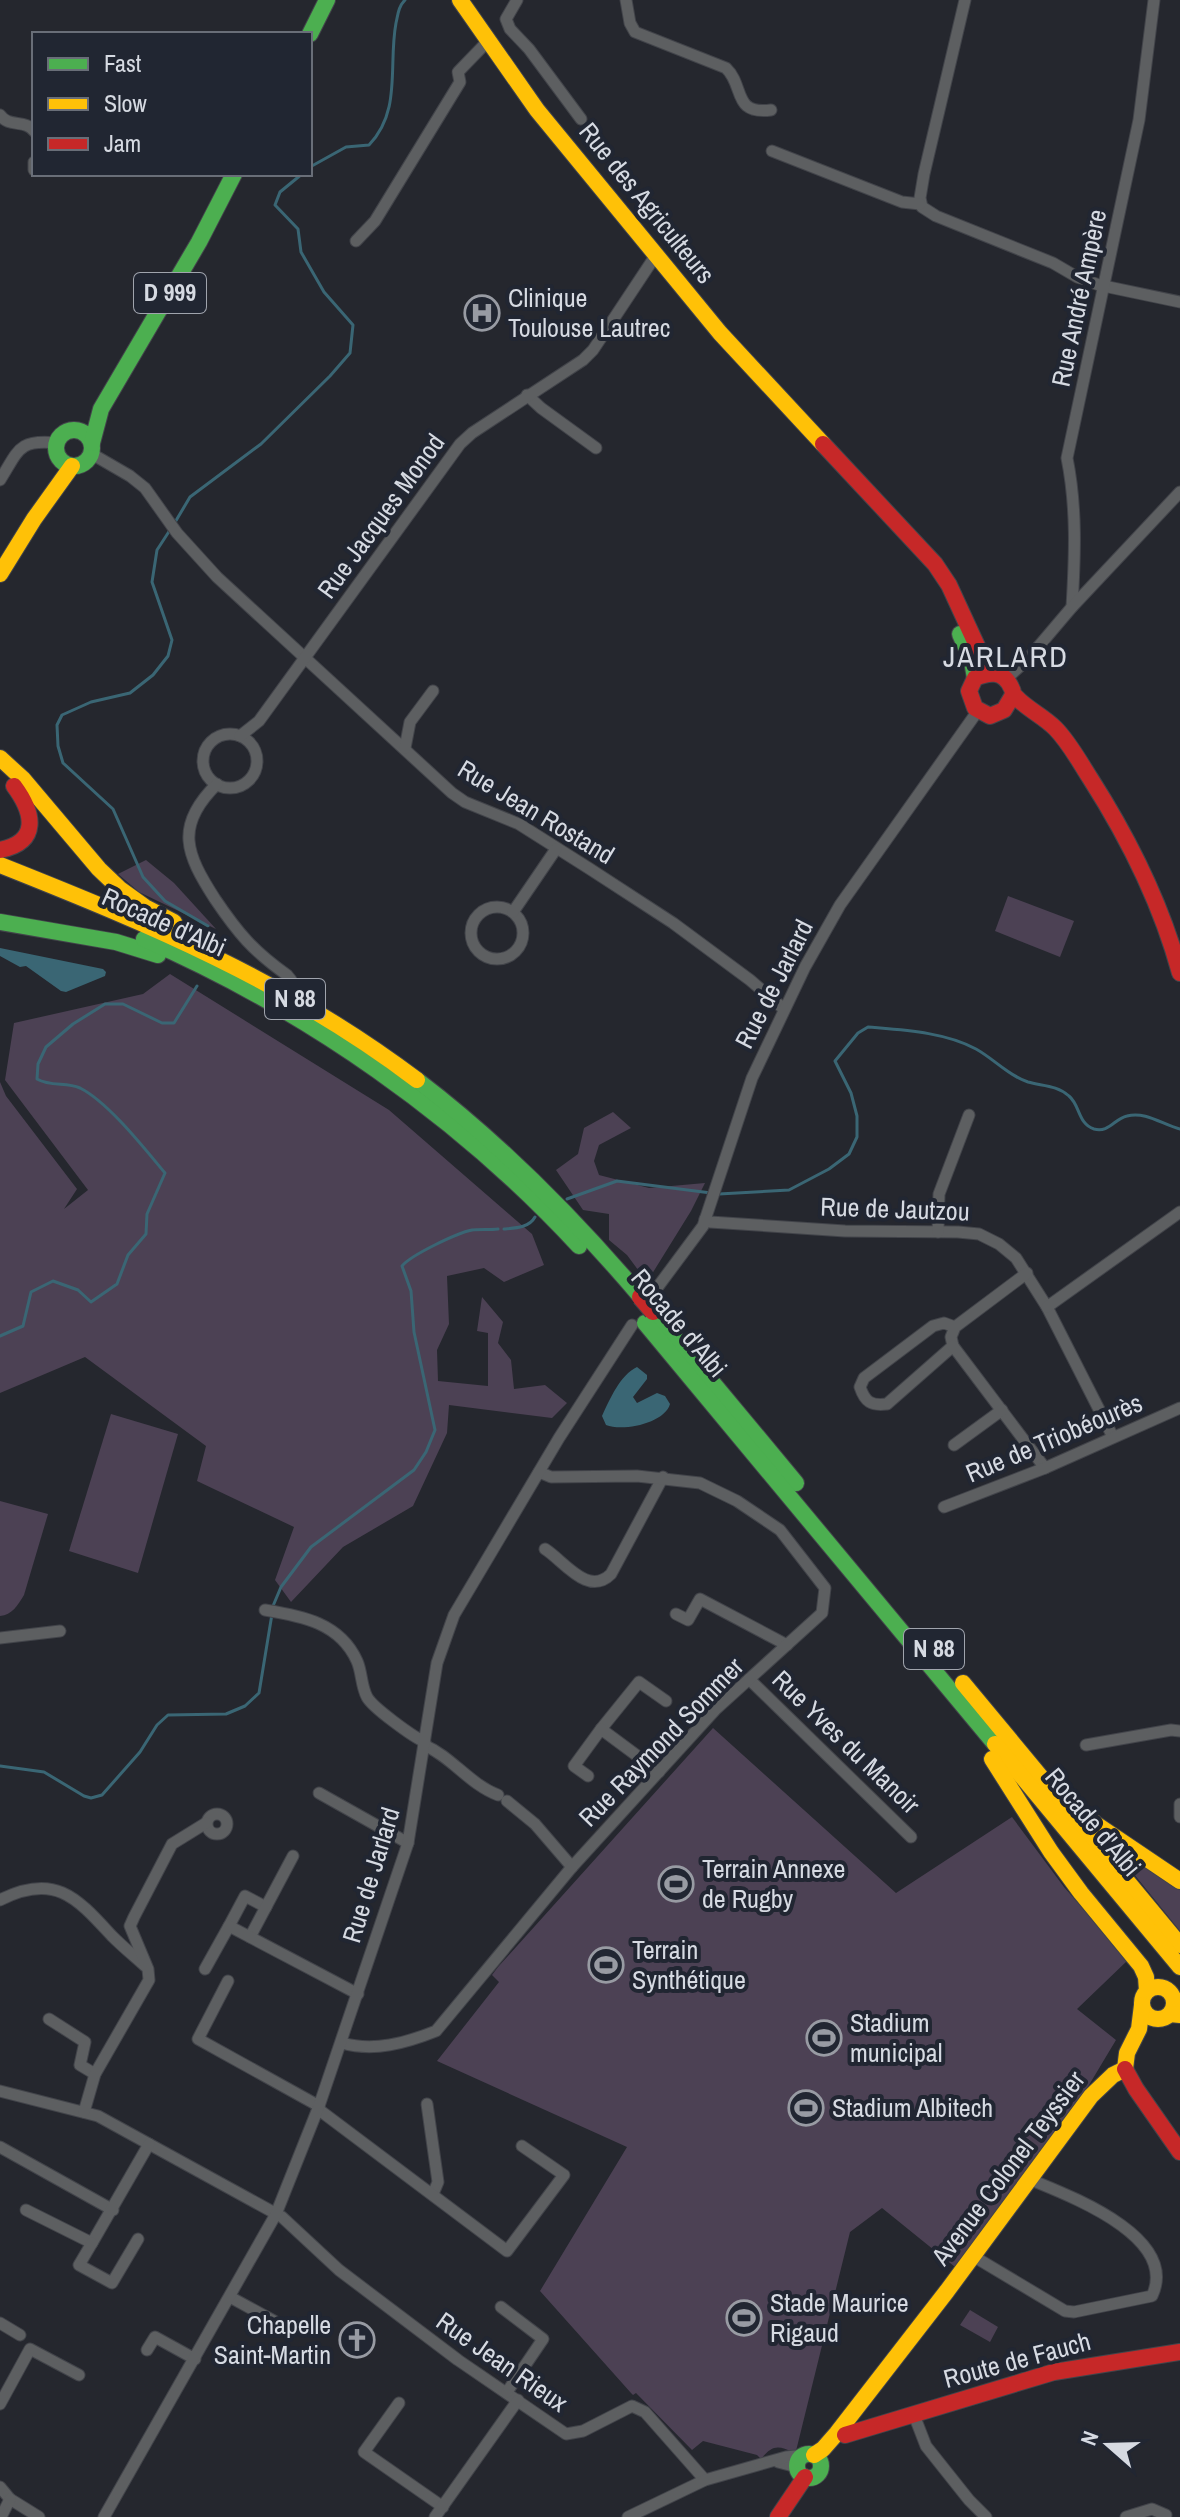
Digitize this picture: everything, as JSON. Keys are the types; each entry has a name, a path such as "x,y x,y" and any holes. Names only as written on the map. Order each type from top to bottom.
{"main road":[{"path":"302,32 319,0"},
{"path":"311,32 327,0"},
{"name":"Rue des Agriculteurs","path":"460,0 537,110 720,333 935,564 949,585 998,687 1054,727 1067,742 1107,805 1157,904 1168,929 1180,973"},
{"name":"D 999","path":"92,448 93,431 101,409 199,242 233,176"},
{"name":"D 999","path":"62,442 101,409"},
{"path":"34,519 52,477 62,442 84,432 92,448 83,464 72,466 63,463 62,442"},
{"path":"0,574 72,466"},
{"path":"977,712 987,716 997,715 998,687"},
{"name":"Rue des Agriculteurs","path":"977,712 969,699 969,691 998,687"},
{"path":"0,758 22,778 93,863 127,896 157,915 291,980 361,1026 437,1083 492,1130 552,1197"},
{"path":"0,772 27,802 31,814 30,827 24,839 16,847 0,850"},
{"name":"Rocade d'Albi","path":"0,865 207,951 321,1015 419,1082 487,1137 552,1197 951,1691 1178,1959"},
{"name":"Rocade d'Albi","path":"0,880 156,944 279,1006 420,1101 513,1179 642,1310 1053,1792 1178,1959"},
{"path":"0,922 140,947 199,970 215,972"},
{"path":"951,1691 957,1709 1003,1774 1051,1852 1141,1966 1158,2007"},
{"path":"1053,1792 1063,1794 1097,1825 1180,1881"},
{"name":"Avenue Colonel Teyssier","path":"778,2517 808,2464 852,2414 1091,2096 1113,2075 1125,2069 1127,2053 1158,2007 1178,1959"},
{"path":"1125,2069 1180,2152"},
{"name":"Route de Fauch","path":"845,2435 1054,2372 1180,2352"},
{"name":"Avenue Colonel Teyssier","path":"808,2464 845,2435 852,2414"}],"street":[{"path":"517,0 507,16 507,24 581,119"},
{"path":"626,0 635,32 726,68 745,105 758,111 771,110"},
{"path":"920,204 924,174 965,0"},
{"name":"Rue André Ampère","path":"1072,607 1076,537 1074,494 1067,458 1139,120 1154,0"},
{"path":"356,241 375,221 460,82 458,72 487,42"},
{"path":"0,115 9,123 26,125 32,130"},
{"path":"772,151 902,202 920,204 936,216 1053,263 1077,277 1105,287 1180,302"},
{"name":"Rue Jacques Monod","path":"240,736 259,721 460,444 527,395 583,360 593,350 656,255"},
{"path":"527,395 596,448"},
{"path":"0,480 26,444 62,442"},
{"name":"Rue Jean Rostand","path":"92,448 140,484 177,533 217,577 452,793 465,802 511,820 673,923 784,1009"},
{"path":"998,687 1035,651 1180,492"},
{"path":"405,748 410,722 433,691"},
{"name":"Rue de Jarlard","path":"104,2517 276,2214 318,2108 408,1843 437,1663 454,1615 559,1438 642,1310 703,1226 752,1078 821,936 977,712"},
{"path":"256,752 240,736 229,734 219,737 205,751 205,771 217,784 232,788 249,781 257,767 256,752 255,740 259,721"},
{"path":"386,731 410,722"},
{"path":"217,784 200,800 190,828 188,847 196,870 250,947 291,980"},
{"path":"513,912 556,849"},
{"path":"497,907 513,912 523,928 523,939 518,949 504,958 483,954 475,946 472,936 478,916 486,909 497,907"},
{"path":"938,1232 939,1194 969,1115"},
{"path":"1047,1307 1180,1212"},
{"name":"Rue de Jautzou","path":"707,1215 710,1222 845,1231 979,1234 999,1244 1016,1258 1027,1273 1113,1437"},
{"path":"1027,1273 955,1327 951,1337 953,1346 1045,1468"},
{"path":"953,1346 887,1404 875,1406 863,1396 860,1387 864,1378 885,1361 933,1326 944,1323 955,1327"},
{"name":"Rue de Triobéourès","path":"944,1507 1045,1468 1180,1408"},
{"path":"954,1445 1002,1410"},
{"name":"Rue Raymond Sommer","path":"342,2043 364,2048 409,2042 436,2031 572,1867 715,1710 822,1613 825,1588 780,1530 748,1508 700,1483 663,1477 551,1477 539,1472"},
{"path":"545,1549 568,1569 591,1582 605,1580 663,1477"},
{"path":"676,1614 688,1620 700,1599 787,1645"},
{"path":"265,1610 314,1620 328,1627 348,1644 359,1663 367,1698 413,1738 535,1824 572,1867"},
{"path":"0,1638 60,1631"},
{"name":"Rue Yves du Manoir","path":"749,1679 911,1837"},
{"path":"588,1776 574,1766 639,1682 666,1701"},
{"path":"601,1729 659,1772"},
{"path":"1086,1745 1180,1731"},
{"path":"319,1793 408,1843"},
{"path":"1180,1804 1180,1817"},
{"path":"84,2112 95,2074 149,1980 148,1969 130,1926 172,1844 206,1823"},
{"path":"250,1937 293,1856"},
{"path":"0,1900 14,1893 48,1889 68,1894 90,1911 148,1969"},
{"path":"205,1969 245,1896 266,1907"},
{"path":"229,1926 358,1994"},
{"path":"228,1981 198,2039 318,2108 507,2251 564,2175 522,2146"},
{"path":"49,2019 85,2042 80,2065 95,2074"},
{"name":"Rue Jean Rieux","path":"0,2091 98,2116 282,2217 339,2270 458,2360 566,2434 583,2431 632,2406 645,2412 705,2480"},
{"path":"427,2104 438,2182 433,2194"},
{"path":"138,2239 112,2283 79,2265 149,2144"},
{"path":"0,2147 113,2210"},
{"path":"973,2256 1065,2311 1074,2312 1152,2296 1160,2287 1165,2278 1162,2253 1140,2228 1029,2179"},
{"path":"26,2210 92,2243"},
{"path":"230,2297 289,2332"},
{"path":"501,2307 543,2339 507,2392"},
{"path":"0,2323 20,2335"},
{"path":"147,2350 155,2337 195,2359"},
{"path":"0,2404 30,2349 79,2375"},
{"path":"399,2403 364,2452 439,2512 518,2400"},
{"path":"914,2415 926,2446 986,2517"},
{"path":"628,2517 705,2480 773,2461 808,2464"},
{"path":"0,2487 10,2499 39,2517"},
{"path":"1,2517 10,2499"},
{"path":"1126,2517 1152,2509 1166,2515"}],"shaded area":[{"path":"146,860 174,883 216,929 139,892 118,874"},
{"path":"1008,896 1074,921 1060,957 995,931"},
{"path":"170,974 389,1110 532,1234 544,1265 504,1282 484,1268 447,1276 449,1324 437,1350 438,1381 488,1386 488,1333 477,1331 482,1297 503,1322 498,1343 511,1360 514,1389 545,1385 567,1403 552,1418 449,1405 447,1433 413,1506 343,1547 291,1602 275,1580 294,1527 197,1481 206,1446 85,1357 0,1393 0,1082 6,1096 77,1189 64,1209 88,1190 5,1080 14,1023 143,994"},
{"path":"613,1112 631,1128 599,1145 594,1161 599,1175 649,1188 705,1183 647,1282 627,1255 609,1240 609,1214 583,1210 556,1170 578,1154 584,1128"},
{"path":"111,1414 178,1434 138,1573 69,1551"},
{"path":"0,1501 48,1514 24,1595 11,1612 0,1616"},
{"name":"Stadium Albitech","path":"713,1728 896,1893 1012,1817 1064,1887 1128,1960 1077,2009 1116,2040 1089,2085 955,2267 882,2208 850,2232 796,2451 776,2448 761,2459 757,2455 703,2441 692,2450 636,2393 631,2393 540,2291 627,2147 437,2061 499,1982 492,1975 498,1967"},
{"path":"1108,1842 1180,1886 1180,1931"},
{"path":"970,2310 998,2327 990,2342 960,2325"}],"water":[{"path":"0,948 106,972 105,976 66,992 61,991 26,966 20,967 0,956"},
{"path":"637,1367 647,1375 647,1379 633,1397 637,1403 657,1393 665,1396 670,1404 667,1411 642,1424 622,1427 606,1425 602,1416 612,1395 625,1376"}],"waterway":[{"path":"312,166 346,147 369,145 379,132 390,103 396,23 405,0"},
{"path":"174,524 190,497 261,444 350,353 353,325 324,292 301,252 298,229 275,205 280,192 300,176"},
{"path":"170,530 157,550 152,582 172,640 168,656 153,675 130,693 91,702 62,715 57,725 58,746 63,763 113,809 143,877 165,901 208,926"},
{"path":"0,1336 23,1326 31,1292 53,1281 78,1290 91,1302 117,1284 128,1255 146,1234 147,1214 165,1173 125,1126 91,1095 75,1086 37,1079 38,1064 46,1047 73,1024 105,1004 123,1004 162,1023 174,1023 197,986"},
{"path":"719,1194 789,1190 829,1169 849,1154 857,1137 857,1116 851,1093 835,1061 858,1033 868,1027 924,1033 964,1043 1021,1079 1064,1092 1073,1100 1085,1123 1094,1129 1104,1129 1134,1115 1180,1129"},
{"path":"567,1199 617,1181 711,1193"},
{"path":"504,1229 525,1225 535,1217"},
{"path":"273,1606 281,1587 311,1547 414,1470 435,1430 414,1332 411,1291 402,1266 456,1235 472,1230 498,1229"},
{"path":"0,1766 44,1772 84,1796 102,1795 168,1715 226,1714 245,1706 259,1693 272,1614"}],"traffic: fast":[{"path":"311,32 327,0"},
{"path":"92,443 101,409 199,242 233,176"},
{"path":"74,430 87,435 92,448 87,461 74,466 61,461 56,448 61,435 74,430"},
{"path":"960,634 972,661 975,678"},
{"path":"0,922 116,942 158,955"},
{"path":"144,939 263,998 377,1070 483,1153 579,1246"},
{"path":"417,1080 535,1182 641,1297"},
{"path":"653,1311 796,1483"},
{"path":"645,1323 995,1744"},
{"path":"809,2454 818,2457 821,2466 818,2475 809,2478 800,2475 797,2466 800,2457 809,2454"}],"traffic: slow":[{"path":"460,0 537,110 720,333 823,444"},
{"path":"0,574 72,466"},
{"path":"0,758 23,779 99,869 120,889 174,922"},
{"path":"0,865 164,933 267,984 318,1013 417,1080"},
{"path":"963,1683 1180,1945"},
{"path":"995,1744 1180,1967"},
{"path":"992,1759 1051,1852 1141,1966 1147,1991"},
{"path":"1082,1812 1180,1881"},
{"path":"1158,1987 1169,1992 1174,2003 1169,2014 1158,2019 1147,2014 1142,2003 1147,1992 1158,1987"},
{"path":"1125,2069 1127,2053 1139,2029 1142,2005"},
{"path":"1170,2014 1180,2015"},
{"path":"814,2455 837,2433 947,2291 1091,2096 1113,2075 1125,2069"}],"traffic: jam":[{"path":"823,444 935,564 949,585 989,672"},
{"path":"1013,695 1004,710 990,716 975,708 969,691 975,678 985,674 1000,675 1008,681 1016,697 1065,739 1131,848 1163,922 1180,973"},
{"path":"0,850 22,840 30,825 26,806 14,786"},
{"path":"641,1297 653,1311"},
{"path":"1125,2069 1180,2152"},
{"path":"845,2435 1054,2372 1180,2352"},
{"path":"778,2517 805,2477"}],"place":[{"name":"Clinique Toulouse Lautrec","path":"482,313"},
{"name":"Terrain Annexe de Rugby","path":"676,1884"},
{"name":"Terrain Synthétique","path":"606,1965"},
{"name":"Stadium municipal","path":"824,2038"},
{"name":"Stadium Albitech","path":"806,2108"},
{"name":"Stade Maurice Rigaud","path":"744,2318"},
{"name":"Chapelle Saint-Martin","path":"357,2340"}],"district":[{"name":"JARLARD","path":"1006,657"}]}
